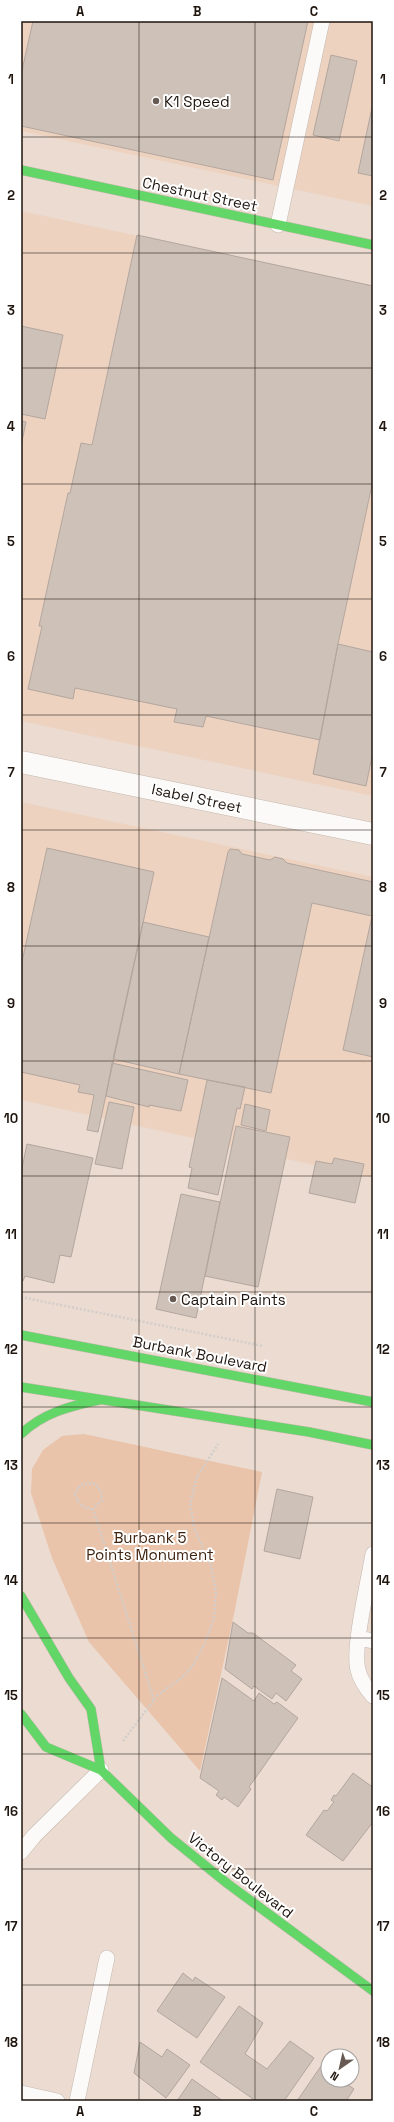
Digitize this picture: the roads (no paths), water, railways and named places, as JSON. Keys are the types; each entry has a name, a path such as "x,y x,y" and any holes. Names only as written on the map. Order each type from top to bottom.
{"main road":[{"name":"Chestnut Street","path":"21,170 373,245"},
{"name":"Burbank Boulevard","path":"21,1335 373,1402"},
{"path":"21,1387 233,1420 373,1445"},
{"path":"21,1434 35,1420 70,1406 102,1399"},
{"path":"21,1596 69,1678 91,1709 101,1770"},
{"name":"Victory Boulevard","path":"21,1714 46,1747 101,1770 171,1838 228,1884 373,1991"}],"street":[{"name":"Isabel Street","path":"21,762 373,834"}],"lane":[{"path":"278,225 322,21"},
{"path":"373,1554 366,1640 356,1653 358,1670 366,1688 373,1696"},
{"path":"21,1852 34,1836 101,1770"},
{"path":"77,2101 106,1958"},
{"path":"21,2093 57,2101"}],"place":[{"name":"K1 Speed","path":"156,101"},
{"name":"Captain Paints","path":"173,1299"}],"park label":[{"name":"Burbank 5 Points Monument","path":"150,1546"}]}
